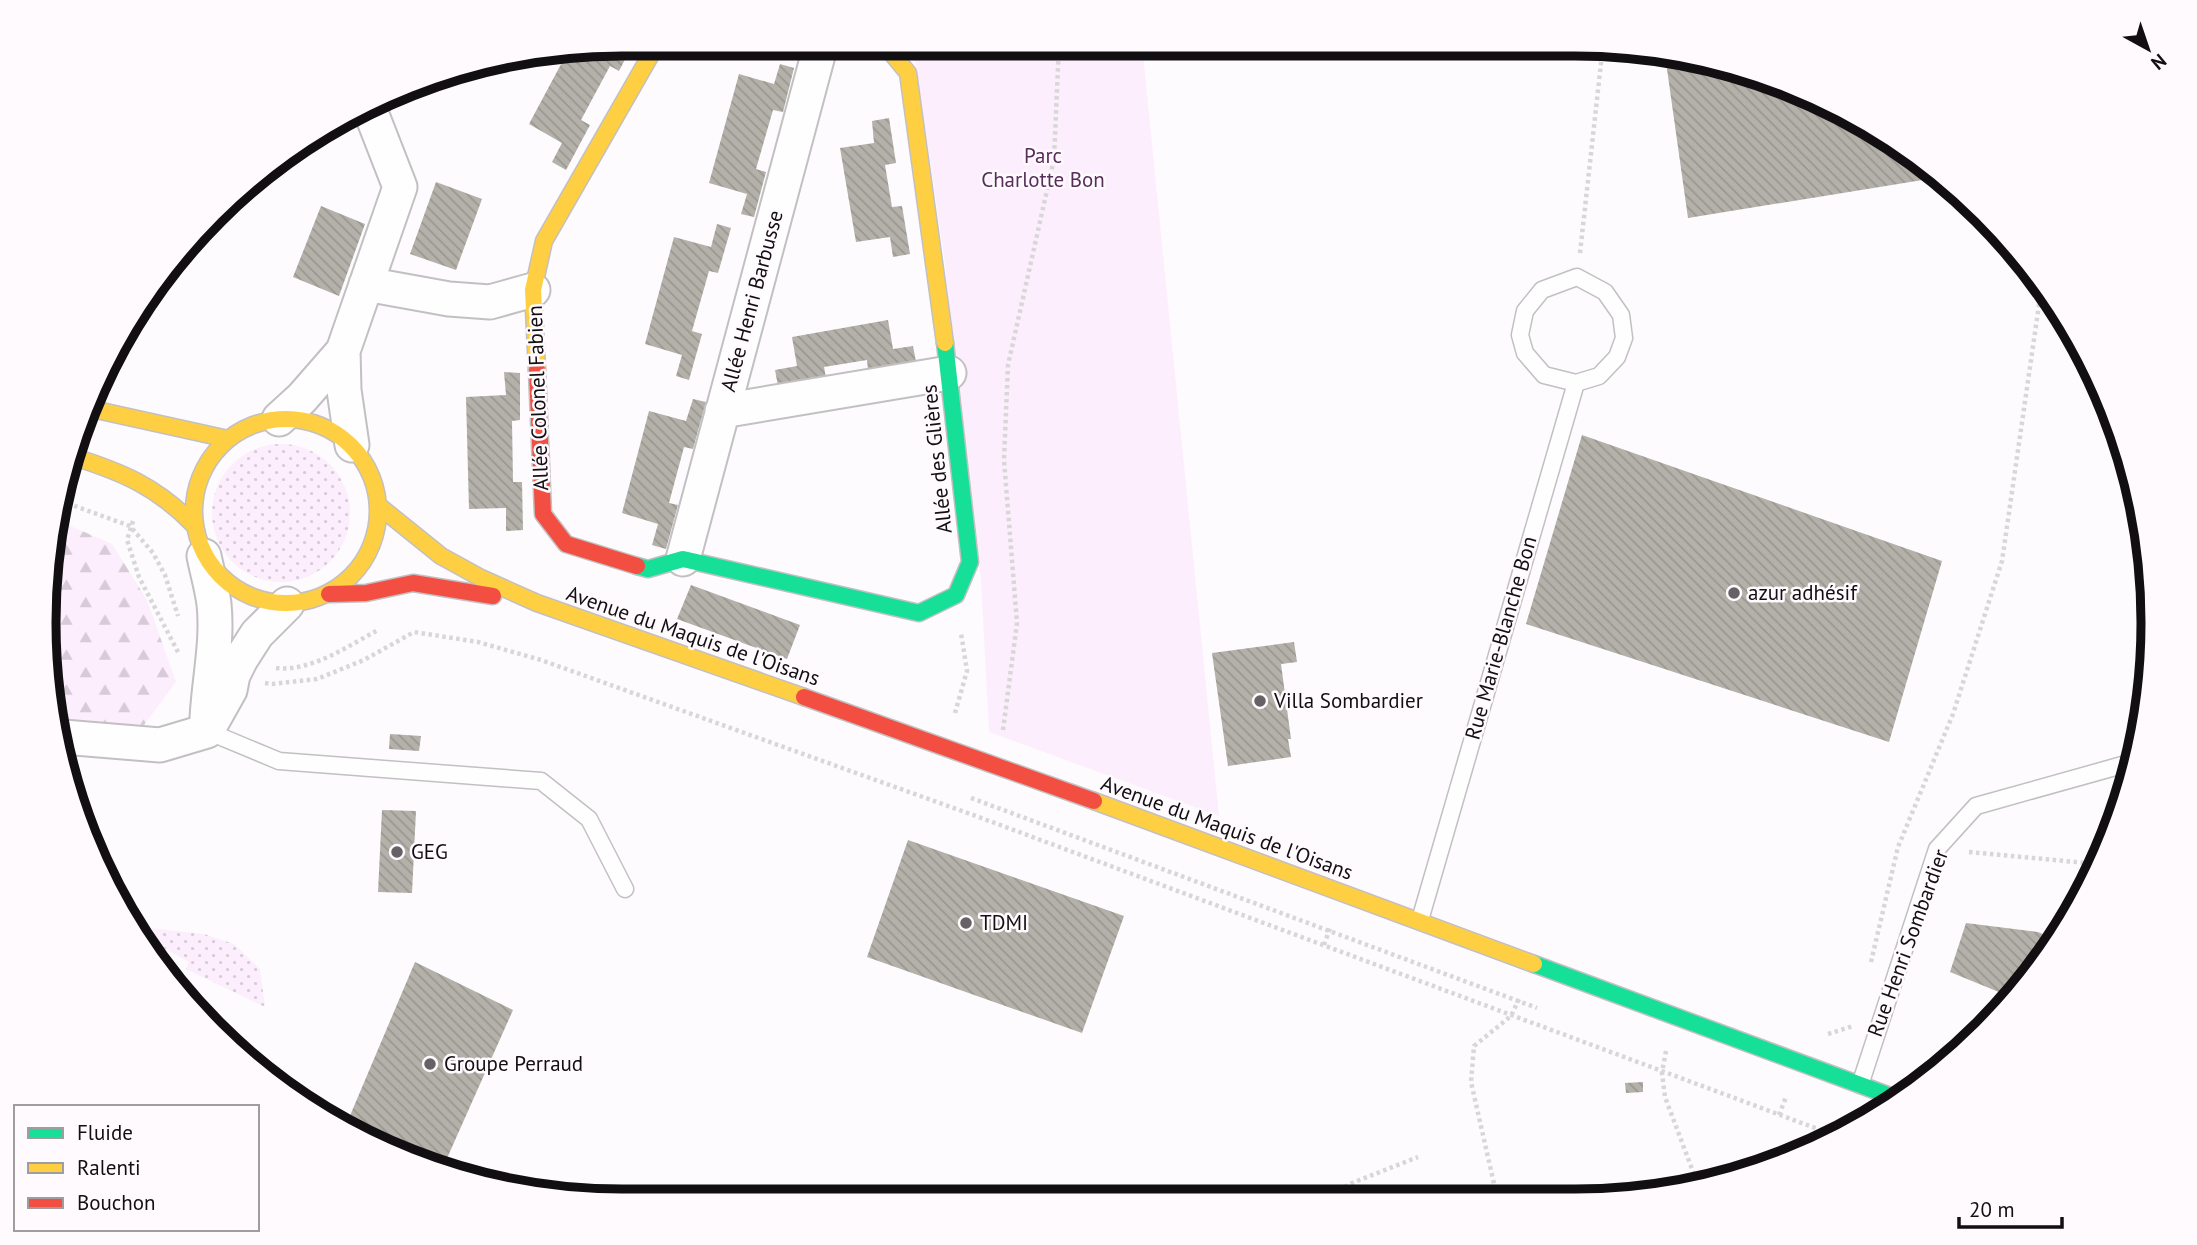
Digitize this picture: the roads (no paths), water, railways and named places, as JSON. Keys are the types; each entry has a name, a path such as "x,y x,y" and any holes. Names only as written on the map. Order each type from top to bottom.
{"street":[{"name":"Allée Colonel Fabien","path":"650,56 544,241 533,290 543,513 566,544 648,569 683,559"},
{"name":"Allée Henri Barbusse","path":"683,559 818,56"},
{"name":"Allée des Glières","path":"683,559 919,613 956,595 970,562 949,373 908,73 894,56"},
{"path":"352,445 344,390 343,351 400,187 372,114"},
{"name":"Allée Colonel Fabien","path":"366,284 449,299 490,302 533,290"},
{"path":"279,419 302,398 343,351"},
{"path":"722,411 949,373"},
{"path":"97,410 228,439"},
{"path":"204,556 225,582 254,599 287,604 309,602 329,594 357,572 374,541 379,506 375,483 366,463 352,445 330,429 306,420 279,419 252,425 228,439 207,463 195,492 194,525 214,604 214,651 222,673"},
{"path":"80,459 107,467 168,499 194,525"},
{"name":"Avenue du Maquis de l'Oisans","path":"379,506 441,556 481,578 537,603 981,760 1420,920 1887,1095"},
{"name":"Avenue du Maquis de l'Oisans","path":"329,594 366,593 413,583 537,603"},
{"path":"68,737 160,745 207,731 222,673 287,604"}],"lane":[{"path":"1577,277 1605,292 1621,315 1624,338 1617,357 1599,376 1576,383 1544,375 1525,353 1520,335 1524,311 1542,290 1577,277"},
{"name":"Rue Marie-Blanche Bon","path":"1420,920 1576,383"},
{"path":"207,731 279,761 541,781 589,819 625,889"},
{"name":"Rue Henri Sombardier","path":"1860,1085 1937,849 1976,806 2123,765"}],"place":[{"name":"azur adhésif","path":"1734,593"},
{"name":"Villa Sombardier","path":"1260,701"},
{"name":"GEG","path":"397,852"},
{"name":"TDMI","path":"966,923"},
{"name":"Groupe Perraud","path":"430,1064"}],"park label":[{"name":"Parc Charlotte Bon","path":"1043,168"}]}
